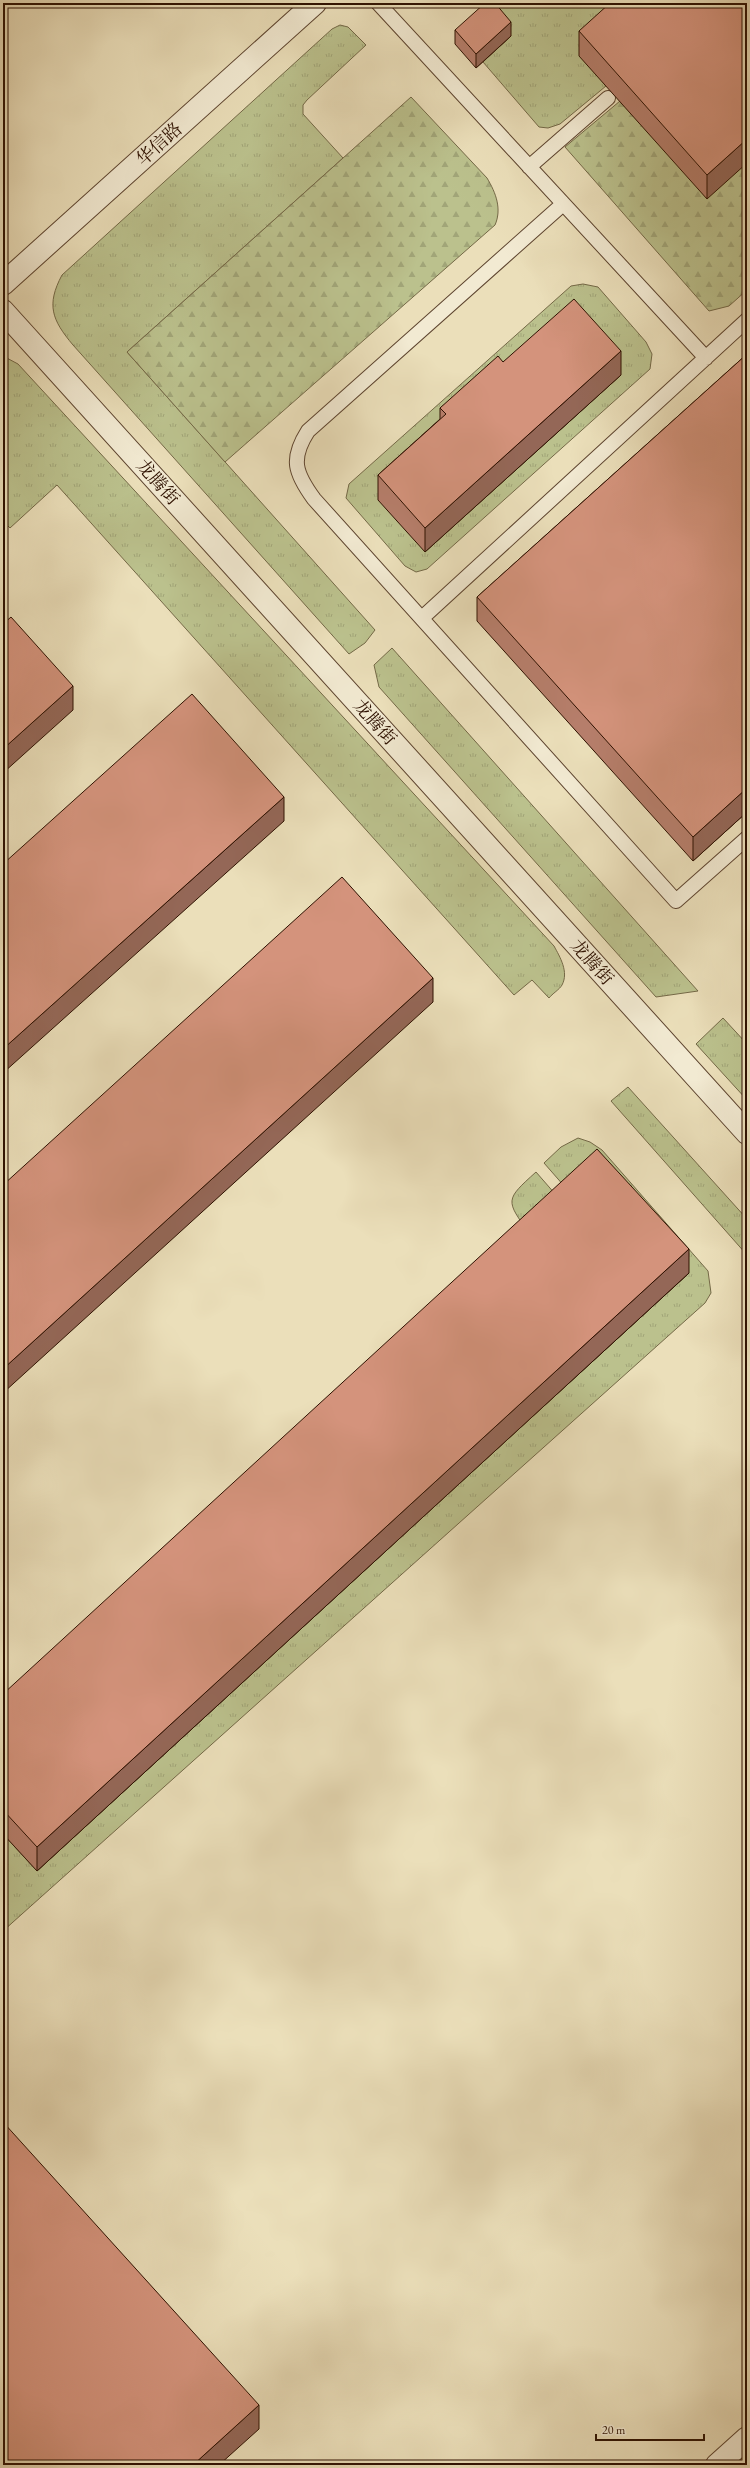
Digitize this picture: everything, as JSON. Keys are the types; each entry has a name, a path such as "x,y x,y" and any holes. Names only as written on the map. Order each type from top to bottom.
{"street":[{"name":"华信路","path":"3,284 315,3"},
{"name":"龙腾街","path":"3,311 747,1133"},
{"path":"717,2465 747,2438"}],"lane":[{"path":"378,3 706,358"},
{"path":"529,167 608,98"},
{"path":"563,204 308,431 298,446 296,463 306,488 676,901 747,838"},
{"path":"422,618 747,320"}],"green space":[{"path":"488,3 637,3 606,86 560,124 548,128 539,127 483,62 511,36"},
{"path":"340,25 348,27 366,45 307,100 303,105 303,114 343,158 127,352 375,630 365,643 349,654 73,345 56,320 53,304 54,295 62,275 332,29"},
{"path":"411,97 487,178 497,201 498,213 495,225 225,462 127,352"},
{"path":"620,101 747,163 747,290 729,306 709,311 565,147"},
{"path":"583,284 598,287 646,342 652,354 650,369 427,569 416,572 405,566 346,498 349,484 571,286"},
{"path":"3,356 18,364 554,946 563,965 565,975 561,987 549,998 532,980 514,995 57,485 10,528 3,521"},
{"path":"392,648 698,991 656,997 379,687 374,665"},
{"path":"723,1018 747,1044 747,1100 696,1044"},
{"path":"628,1087 747,1219 747,1255 611,1101"},
{"path":"578,1138 590,1142 602,1150 708,1271 711,1293 705,1303 3,1931 3,1834 37,1871 689,1273 572,1195 544,1163 561,1147"},
{"path":"536,1172 563,1203 530,1234 516,1214 512,1201 518,1189"}],"building":[{"path":"485,3 495,3 511,22 476,54 455,30"},
{"path":"610,3 747,3 747,139 707,175 579,31"},
{"path":"574,299 621,351 425,528 378,475 446,414 440,408 498,356 503,362"},
{"path":"747,354 747,788 693,837 477,597"},
{"path":"11,617 73,686 3,749 3,624"},
{"path":"192,694 284,797 3,1049 3,864"},
{"path":"342,877 433,978 3,1369 3,1185"},
{"path":"597,1149 689,1249 37,1847 3,1810 3,1694"},
{"path":"3,2122 259,2405 193,2465 3,2465"}]}
